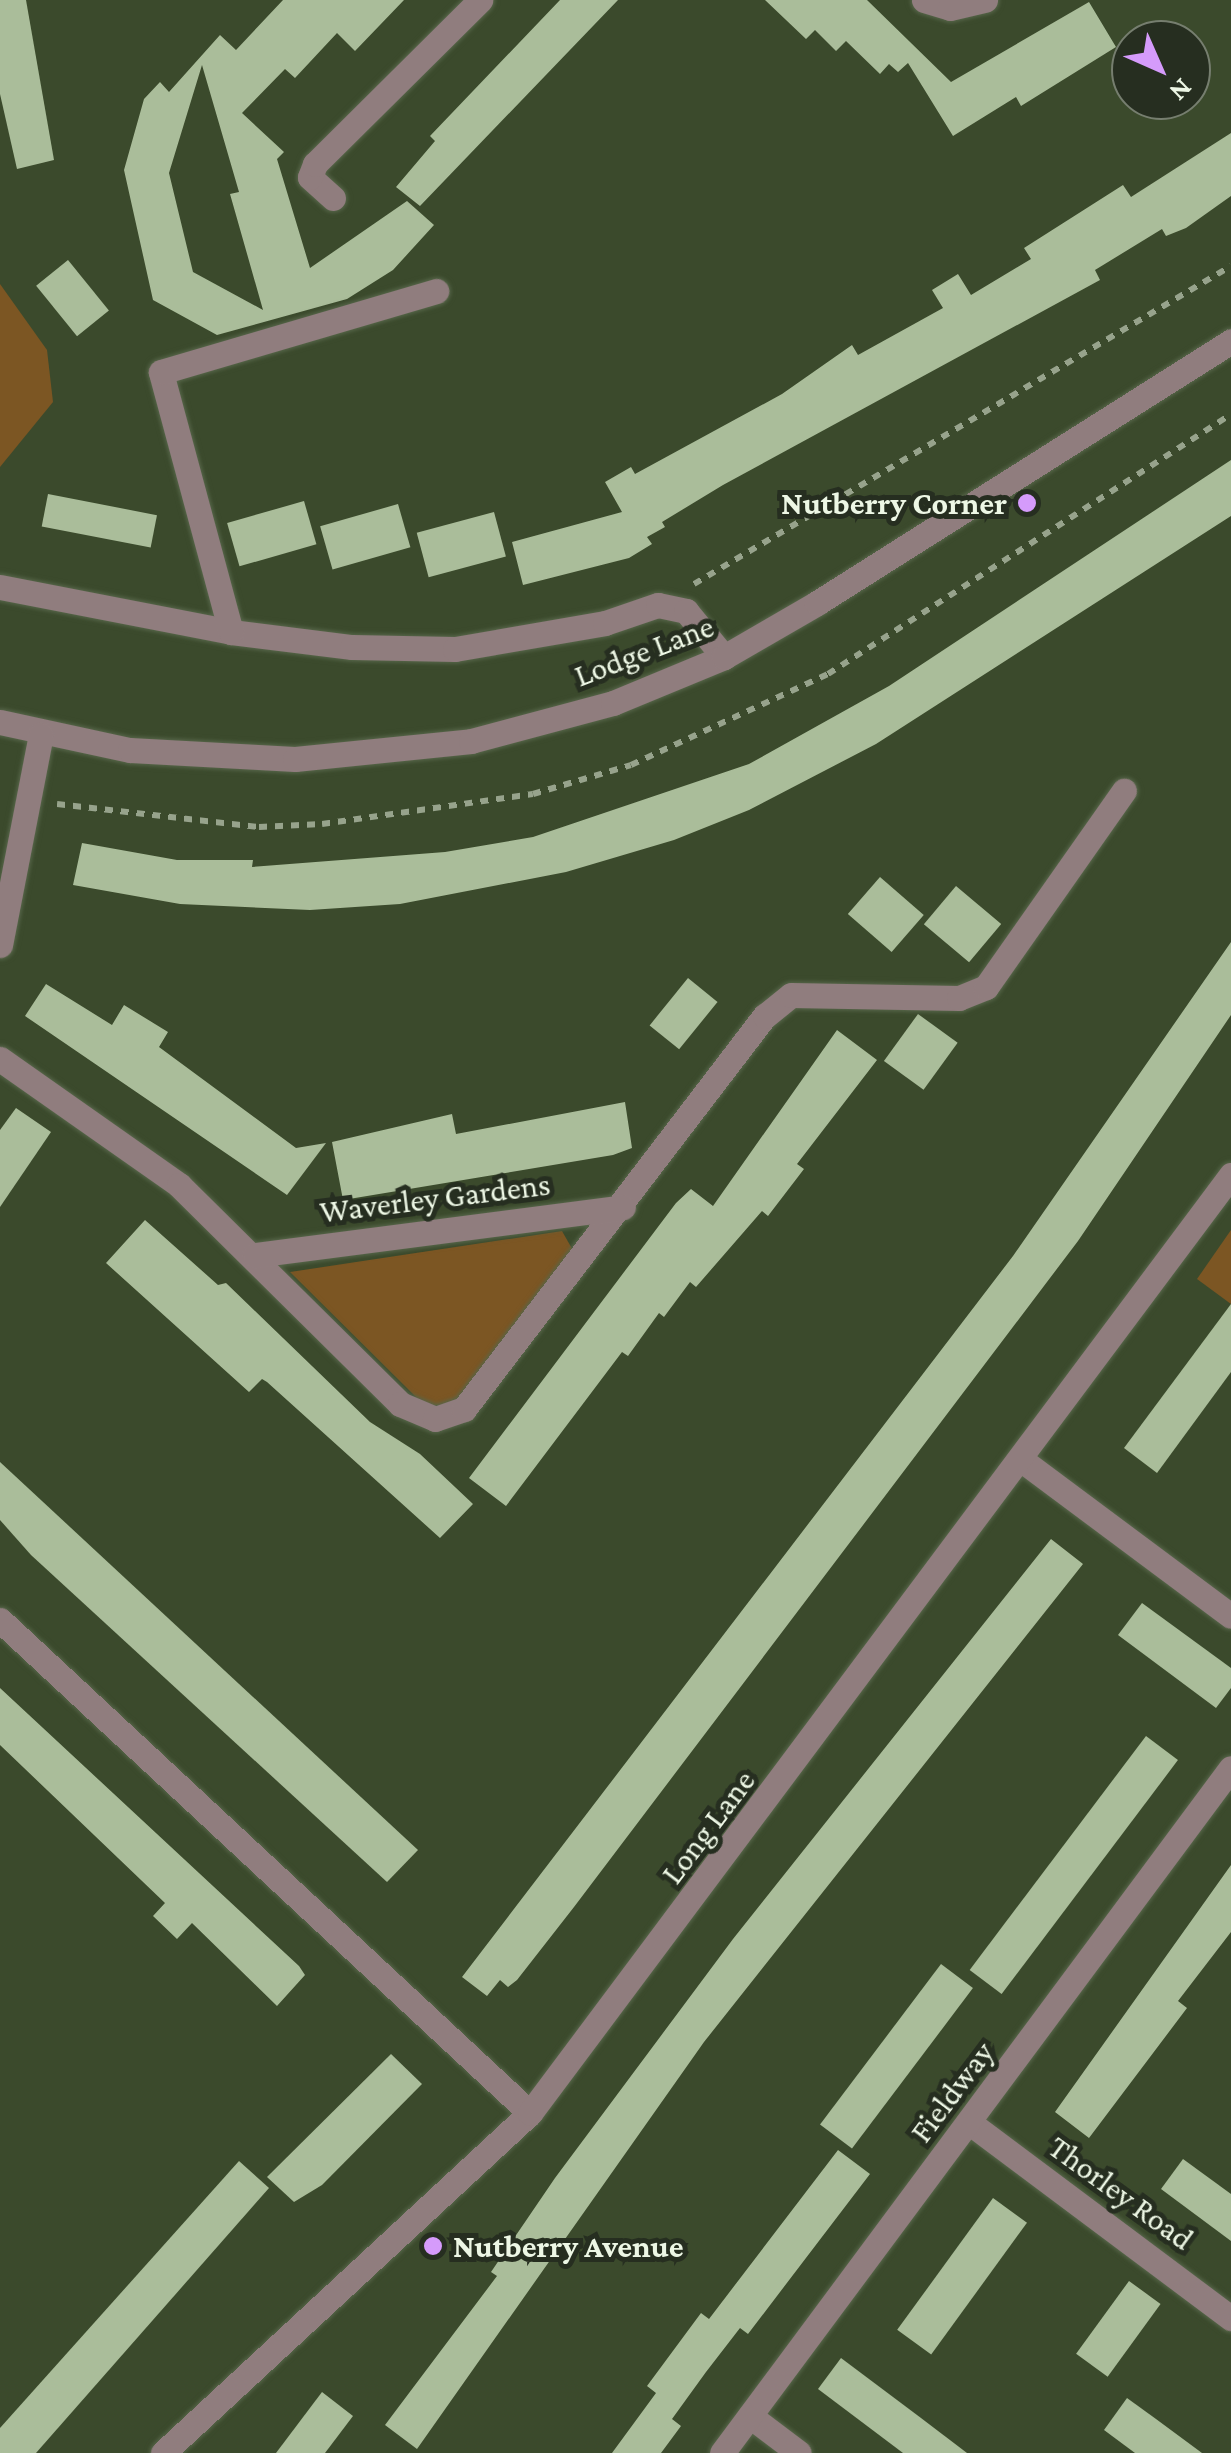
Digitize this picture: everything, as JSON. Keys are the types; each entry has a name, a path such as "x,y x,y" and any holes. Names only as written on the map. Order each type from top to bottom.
{"street":[{"path":"333,198 310,177 315,164 480,0"},
{"path":"924,0 950,8 985,0"},
{"path":"231,632 161,372 436,291"},
{"name":"Lodge Lane","path":"0,722 41,735 194,756 378,755 471,741 613,703 724,657 1231,341"},
{"path":"0,587 231,632 352,647 455,649 605,623 658,605 686,612 724,657"},
{"path":"0,945 41,735"},
{"path":"0,1059 179,1185 255,1254 400,1404 436,1420 464,1408 623,1207 765,1016 791,995 959,998 986,987 1124,791"},
{"name":"Long Lane","path":"163,2453 530,2113 1023,1461 1231,1175"},
{"name":"Waverley Gardens","path":"255,1254 623,1207"},
{"path":"1023,1461 1231,1616"},
{"path":"0,1620 530,2113"},
{"name":"Fieldway","path":"722,2453 1231,1768"},
{"name":"Thorley Road","path":"970,2123 1231,2318"},
{"path":"750,2416 800,2453"}],"path":[{"path":"658,605 1231,266"}],"shaded area":[{"path":"0,284 47,350 53,402 0,467"},
{"path":"1231,1230 1231,1304 1197,1279"},
{"path":"562,1231 575,1254 468,1396 448,1405 425,1406 290,1272"}],"building":[{"path":"0,0 26,0 54,160 17,169 0,94"},
{"path":"283,0 404,0 355,51 337,33 295,78 285,69 242,113 284,152 277,159 310,268 407,201 434,225 393,270 347,299 217,335 153,300 124,170 144,99 160,82 169,92 220,35 236,50","holes":["202,65 239,192 230,194 263,310 193,272 169,173"]},
{"path":"560,0 618,0 420,206 396,187 435,141 430,136"},
{"path":"765,0 867,0 951,82 1089,2 1111,39 1111,50 1021,106 1016,97 953,136 908,63 898,72 889,64 880,74 846,41 836,51 815,30 806,39"},
{"path":"1231,133 1231,196 1186,228 1166,236 1162,229 1095,270 1100,280 723,485 662,522 665,527 647,537 652,544 629,558 523,585 512,542 622,512 605,482 631,467 635,474 782,394 852,345 858,355 943,308 932,290 958,274 971,295 1031,259 1024,248 1123,185 1131,197"},
{"path":"68,260 109,311 77,336 36,286"},
{"path":"1231,460 1231,516 876,744 749,810 674,840 566,872 400,904 310,910 180,904 73,885 82,843 177,860 253,860 252,867 445,852 533,837 749,764 889,686"},
{"path":"48,494 157,515 151,548 42,526"},
{"path":"304,501 316,544 240,566 227,523"},
{"path":"398,504 410,547 333,570 320,526"},
{"path":"494,512 506,556 429,577 417,533"},
{"path":"880,877 924,915 892,952 848,914"},
{"path":"956,886 1001,924 969,962 924,924"},
{"path":"1231,942 1231,1015 1078,1241 517,1980 508,1987 500,1980 487,1996 462,1977 1013,1256"},
{"path":"688,978 718,1002 679,1049 650,1025"},
{"path":"46,984 112,1025 124,1005 168,1032 159,1047 296,1148 326,1143 287,1195 25,1016"},
{"path":"918,1014 958,1043 924,1090 884,1061"},
{"path":"837,1030 877,1060 797,1164 804,1169 768,1216 762,1211 696,1287 690,1282 664,1317 659,1313 628,1356 622,1352 506,1506 469,1478 676,1203 691,1189 713,1206"},
{"path":"625,1102 632,1148 613,1155 343,1200 332,1142 452,1114 456,1134"},
{"path":"16,1108 51,1132 0,1207 0,1130"},
{"path":"145,1220 218,1285 226,1283 370,1422 420,1454 473,1504 440,1538 267,1382 262,1379 249,1392 106,1263"},
{"path":"1231,1304 1231,1372 1157,1473 1124,1448"},
{"path":"0,1462 418,1850 387,1882 31,1555 0,1520"},
{"path":"1051,1539 1083,1564 704,2042 417,2449 385,2425 497,2276 491,2272 555,2178 733,1939"},
{"path":"1142,1603 1231,1668 1231,1688 1216,1708 1118,1635"},
{"path":"0,1688 299,1966 305,1975 277,2006 192,1923 177,1939 153,1916 165,1903 0,1745"},
{"path":"1146,1736 1178,1760 1002,1994 970,1970"},
{"path":"1231,1865 1231,1932 1178,2001 1187,2008 1089,2138 1055,2112"},
{"path":"941,1964 973,1988 852,2149 820,2125"},
{"path":"391,2054 422,2084 322,2185 294,2202 267,2177"},
{"path":"838,2150 870,2174 748,2334 740,2328 706,2372 672,2419 681,2426 661,2453 612,2453 656,2393 647,2386 701,2313 709,2319"},
{"path":"1183,2159 1231,2194 1231,2241 1161,2189"},
{"path":"239,2161 269,2188 36,2453 0,2453 0,2428"},
{"path":"993,2198 1027,2223 931,2355 897,2330"},
{"path":"1129,2281 1161,2304 1108,2377 1076,2354"},
{"path":"841,2358 967,2453 903,2453 818,2389"},
{"path":"322,2392 353,2416 325,2453 276,2453"},
{"path":"1127,2398 1202,2453 1135,2453 1104,2430"}],"place":[{"name":"Nutberry Corner","path":"1027,503"},
{"name":"Nutberry Avenue","path":"433,2246"}]}
